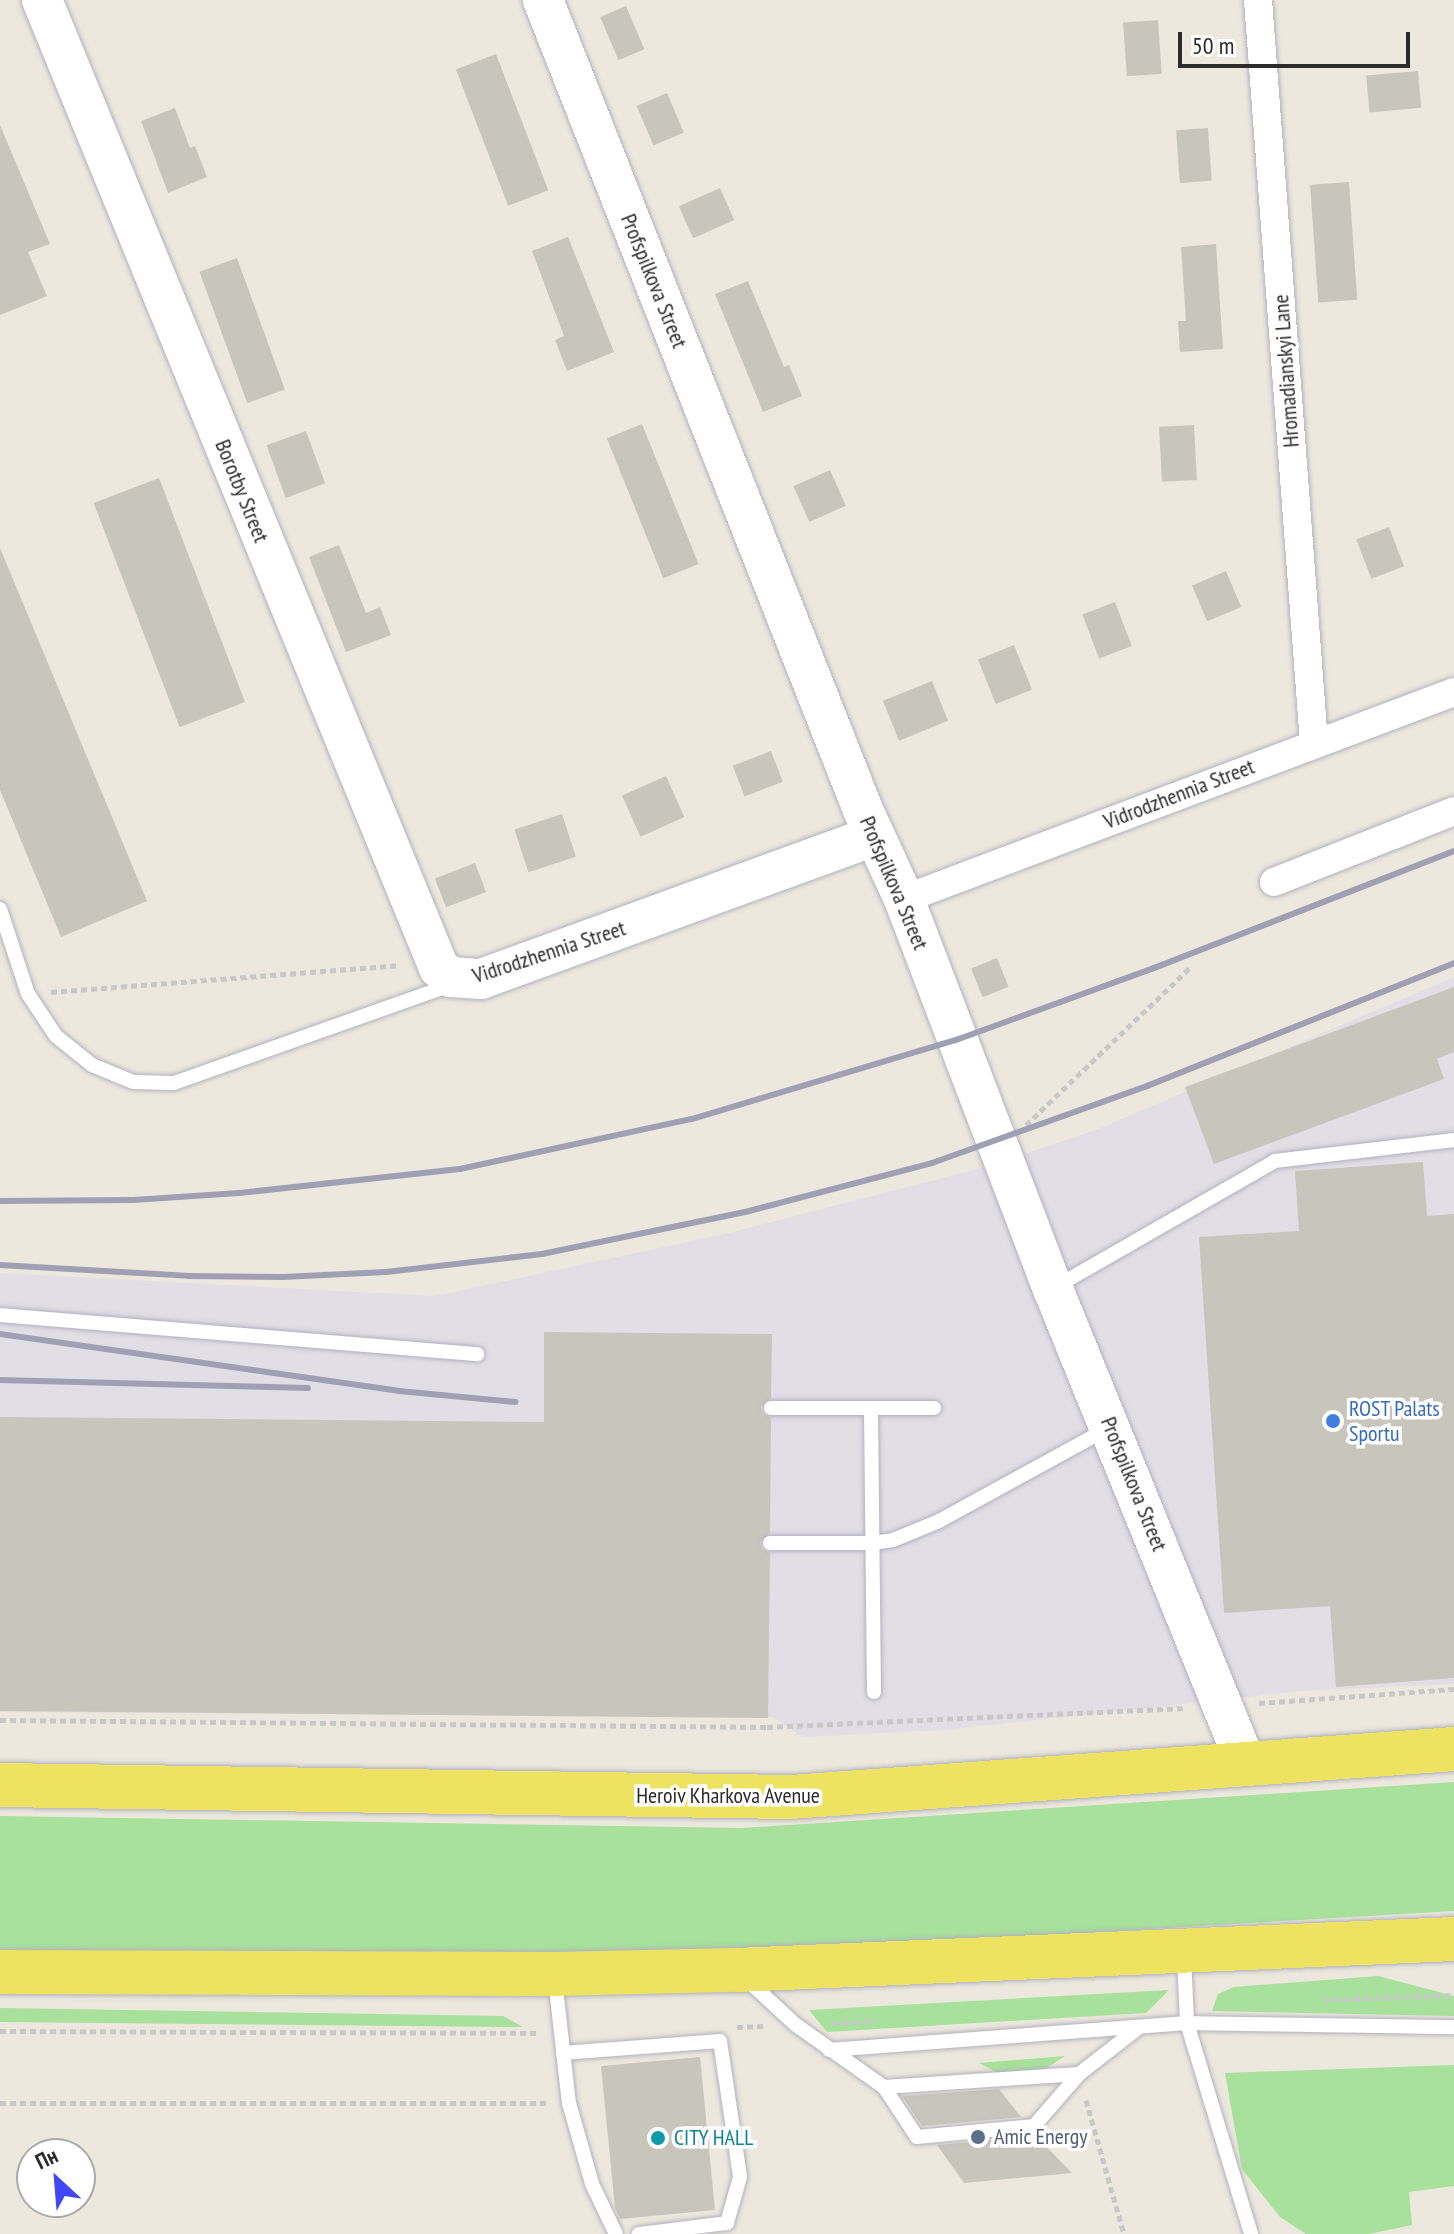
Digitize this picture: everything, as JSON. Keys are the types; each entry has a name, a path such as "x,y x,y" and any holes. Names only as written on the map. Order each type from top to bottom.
{"main road":[{"name":"Heroiv Kharkova Avenue","path":"0,1785 791,1797 1454,1749"},
{"path":"0,1972 554,1974 736,1970 1184,1954 1454,1939"}],"street":[{"name":"Borotby Street","path":"42,0 449,970"},
{"name":"Profspilkova Street","path":"543,0 873,836 904,899 1053,1289 1246,1764"},
{"name":"Hromadianskyi Lane","path":"1258,0 1314,743"},
{"name":"Vidrodzhennia Street","path":"904,899 1454,692"},
{"path":"1274,882 1454,811"},
{"name":"Vidrodzhennia Street","path":"449,970 481,979 873,836"}],"lane":[{"path":"0,909 28,994 56,1036 92,1065 133,1082 174,1083 449,970"},
{"path":"1053,1289 1275,1161 1454,1140"},
{"path":"0,1315 477,1354"},
{"path":"771,1408 934,1408"},
{"path":"871,1408 874,1692"},
{"path":"770,1543 872,1543 893,1540 939,1521 1111,1427"},
{"path":"1184,1954 1187,2023 1251,2234"},
{"path":"736,1970 829,2050 884,2087 917,2137 1034,2126 1079,2074 1138,2028"},
{"path":"554,1974 569,2103 592,2184 616,2234"},
{"path":"829,2050 1187,2023 1454,2027"},
{"path":"563,2053 720,2041 740,2177 727,2223 639,2234"},
{"path":"884,2087 1079,2074"}],"path":[{"path":"28,994 392,968 449,970"},
{"path":"1016,1134 1190,968"},
{"path":"0,1720 767,1727 1224,1706 1454,1689"},
{"path":"0,2031 560,2033"},
{"path":"1079,2074 1124,2234"},
{"path":"0,2103 569,2103"}],"shaded area":[{"path":"1454,977 1454,1684 1301,1691 944,1730 802,1737 773,1717 0,1712 0,1273 435,1296 725,1234 985,1167 1096,1130"}],"green space":[{"path":"1454,1782 1454,1911 759,1952 453,1956 0,1950 0,1816 742,1828"},
{"path":"1378,1976 1454,1996 1454,2016 1212,2011 1218,1994 1234,1987"},
{"path":"1169,1990 1146,2013 827,2032 809,2010"},
{"path":"0,2008 503,2016 523,2027 0,2022"},
{"path":"1065,2056 1042,2071 1002,2075 979,2063"},
{"path":"1454,2065 1454,2186 1409,2192 1412,2225 1369,2234 1306,2234 1280,2217 1242,2169 1225,2073"}],"building":[{"path":"626,6 644,49 619,60 600,17"},
{"path":"1158,20 1162,74 1127,76 1123,22"},
{"path":"496,54 548,190 508,206 456,69"},
{"path":"1418,71 1421,108 1369,112 1366,76"},
{"path":"667,93 684,133 653,145 637,106"},
{"path":"175,108 190,148 195,146 207,177 168,193 141,121"},
{"path":"0,125 50,244 28,252 47,296 0,315"},
{"path":"1208,128 1212,181 1180,183 1176,130"},
{"path":"1349,182 1357,300 1318,302 1310,185"},
{"path":"720,188 734,220 693,238 679,206"},
{"path":"568,237 614,352 567,371 555,340 564,336 532,251"},
{"path":"1216,244 1223,349 1180,352 1178,321 1186,321 1181,247"},
{"path":"237,258 285,390 247,403 199,272"},
{"path":"748,281 784,367 789,365 802,396 763,412 715,294"},
{"path":"642,424 699,564 663,578 607,438"},
{"path":"1194,425 1197,480 1162,482 1159,427"},
{"path":"306,431 325,484 286,498 267,445"},
{"path":"830,470 846,506 809,522 793,486"},
{"path":"159,478 245,702 180,727 94,503"},
{"path":"1389,527 1404,566 1371,579 1356,540"},
{"path":"339,545 366,613 380,607 391,635 346,652 309,557"},
{"path":"0,548 147,901 61,937 0,790"},
{"path":"1226,571 1241,607 1207,621 1192,585"},
{"path":"1115,602 1132,646 1099,658 1082,615"},
{"path":"1014,645 1032,690 996,704 978,660"},
{"path":"932,681 948,721 899,741 883,701"},
{"path":"771,751 783,782 745,797 733,766"},
{"path":"666,776 684,817 640,837 622,796"},
{"path":"562,814 576,857 528,872 514,829"},
{"path":"475,863 486,892 446,907 435,878"},
{"path":"997,958 1009,987 983,997 971,968"},
{"path":"1454,987 1454,1052 1437,1059 1444,1079 1214,1164 1185,1087"},
{"name":"ROST Palats Sportu","path":"1423,1162 1427,1216 1454,1214 1454,1678 1336,1687 1330,1606 1224,1613 1199,1237 1299,1231 1295,1171"},
{"path":"544,1332 772,1334 771,1398 761,1407 763,1414 771,1418 770,1533 760,1542 762,1549 770,1553 768,1718 0,1711 0,1417 544,1422"},
{"name":"CITY HALL","path":"700,2057 715,2210 620,2219 615,2208 601,2066"},
{"path":"999,2089 1021,2117 922,2126 902,2096"},
{"path":"1036,2136 1072,2173 964,2183 937,2145"}],"railway":[{"path":"0,1201 133,1200 239,1193 460,1169 692,1119 956,1040 1154,968 1454,851"},
{"path":"0,1265 189,1276 283,1277 386,1272 542,1254 749,1211 932,1163 1147,1086 1454,963"},
{"path":"0,1334 399,1391 515,1402"},
{"path":"0,1380 308,1388"}],"place":[{"name":"ROST Palats Sportu","path":"1333,1421"},
{"name":"Amic Energy","path":"978,2137"},
{"name":"CITY HALL","path":"658,2138"}]}
